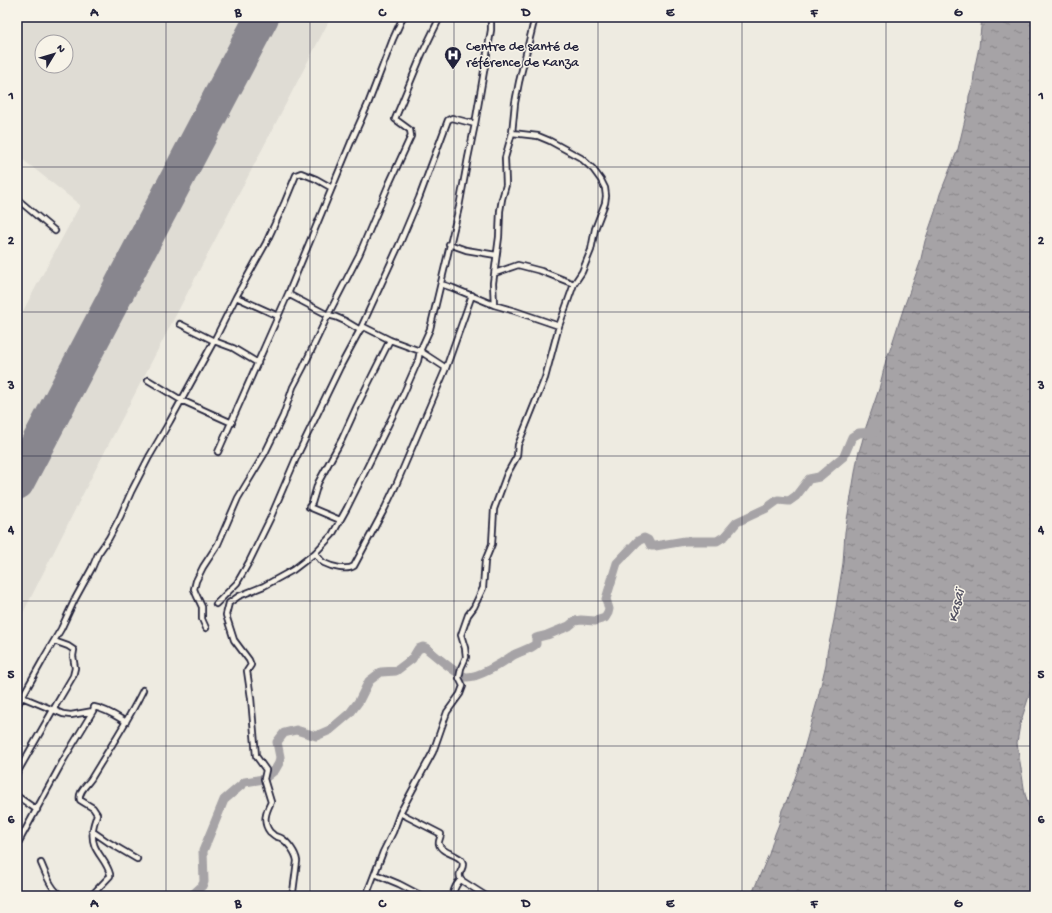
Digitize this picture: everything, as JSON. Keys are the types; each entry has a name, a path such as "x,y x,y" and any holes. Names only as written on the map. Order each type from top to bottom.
{"street":[{"path":"218,452 288,294 403,17"},
{"path":"206,628 202,620 202,607 194,589 196,581 218,544 238,498 265,453 283,416 293,387 359,255 411,136 410,130 395,119 422,54 440,17"},
{"path":"289,896 294,892 297,856 293,849 282,838 274,836 266,826 266,813 271,802 264,779 266,770 256,756 247,671 251,665 234,640 226,615 229,603 239,596 264,586 293,570 315,553 332,535 403,395 430,329 459,207 491,30 491,17"},
{"path":"494,305 493,283 500,211 506,185 505,158 512,133 514,103 535,17"},
{"path":"216,604 237,583 270,519 297,456 340,367 360,330 400,243 448,120 452,118 475,124"},
{"path":"366,896 400,813 433,752 447,712 460,694 463,686 459,678 461,668 466,657 461,635 468,615 479,598 483,588 485,561 492,544 494,509 507,474 517,456 518,445 545,378 559,326 574,284 582,272 591,250 595,229 605,203 605,188 593,169 581,158 538,136 512,133"},
{"path":"17,706 54,641 98,554 109,538 120,517 131,492 214,341 266,242 296,175 301,173 332,188"},
{"path":"17,199 56,231"},
{"path":"449,244 466,250 496,255"},
{"path":"495,273 518,265 541,271 574,284"},
{"path":"441,284 494,305 559,326"},
{"path":"288,294 328,315 336,316 360,330"},
{"path":"315,553 322,562 349,569 354,566 385,508 446,368 472,295"},
{"path":"236,297 278,316"},
{"path":"180,324 214,341 233,348 258,364"},
{"path":"360,330 364,327 390,340 420,351 446,368"},
{"path":"340,520 309,507 312,503 318,483 342,439 390,340"},
{"path":"148,380 181,400 232,423"},
{"path":"17,773 73,676 74,650 54,641"},
{"path":"91,896 110,876 110,874 93,842 92,831 97,814 93,808 80,800 81,792 89,782 126,722 143,690"},
{"path":"22,697 63,714 71,715 93,711"},
{"path":"17,845 94,707 106,710 126,722"},
{"path":"17,796 37,810"},
{"path":"400,813 441,834 439,842 440,846 447,852 458,857 462,862 463,866 459,874 461,880 486,896"},
{"path":"92,831 137,859"},
{"path":"41,863 51,884 58,894 62,896"},
{"path":"375,874 422,896"},
{"path":"452,896 456,886 461,880"}],"shaded area":[{"path":"17,17 331,17 89,482 17,625 17,322 80,205 17,155"}],"water":[{"name":"Kasaï","path":"982,17 1035,17 1035,670 1020,724 1017,743 1025,794 1035,824 1035,896 751,896 769,854 782,810 799,767 817,702 834,620 843,563 845,532 858,455 879,389 886,360 920,263 925,241 940,194 958,149 973,84"}],"waterway":[{"path":"191,896 202,886 204,882 203,851 224,800 245,782 264,779 275,770 279,763 280,757 277,742 284,733 296,730 316,736 330,730 350,713 359,701 369,681 381,672 396,671 412,659 418,649 423,647 457,673 466,677 471,677 490,670 515,654 533,646 536,644 536,638 569,626 575,621 595,621 605,618 609,609 606,599 617,563 638,541 644,538 648,540 651,546 685,541 717,541 725,536 737,522 767,508 778,500 789,501 796,496 809,479 819,477 844,456 852,437 859,433 876,432"}],"runway":[{"path":"17,483 262,17"}],"place":[{"name":"Centre de santé de référence de Kanza","path":"453,70"}]}
